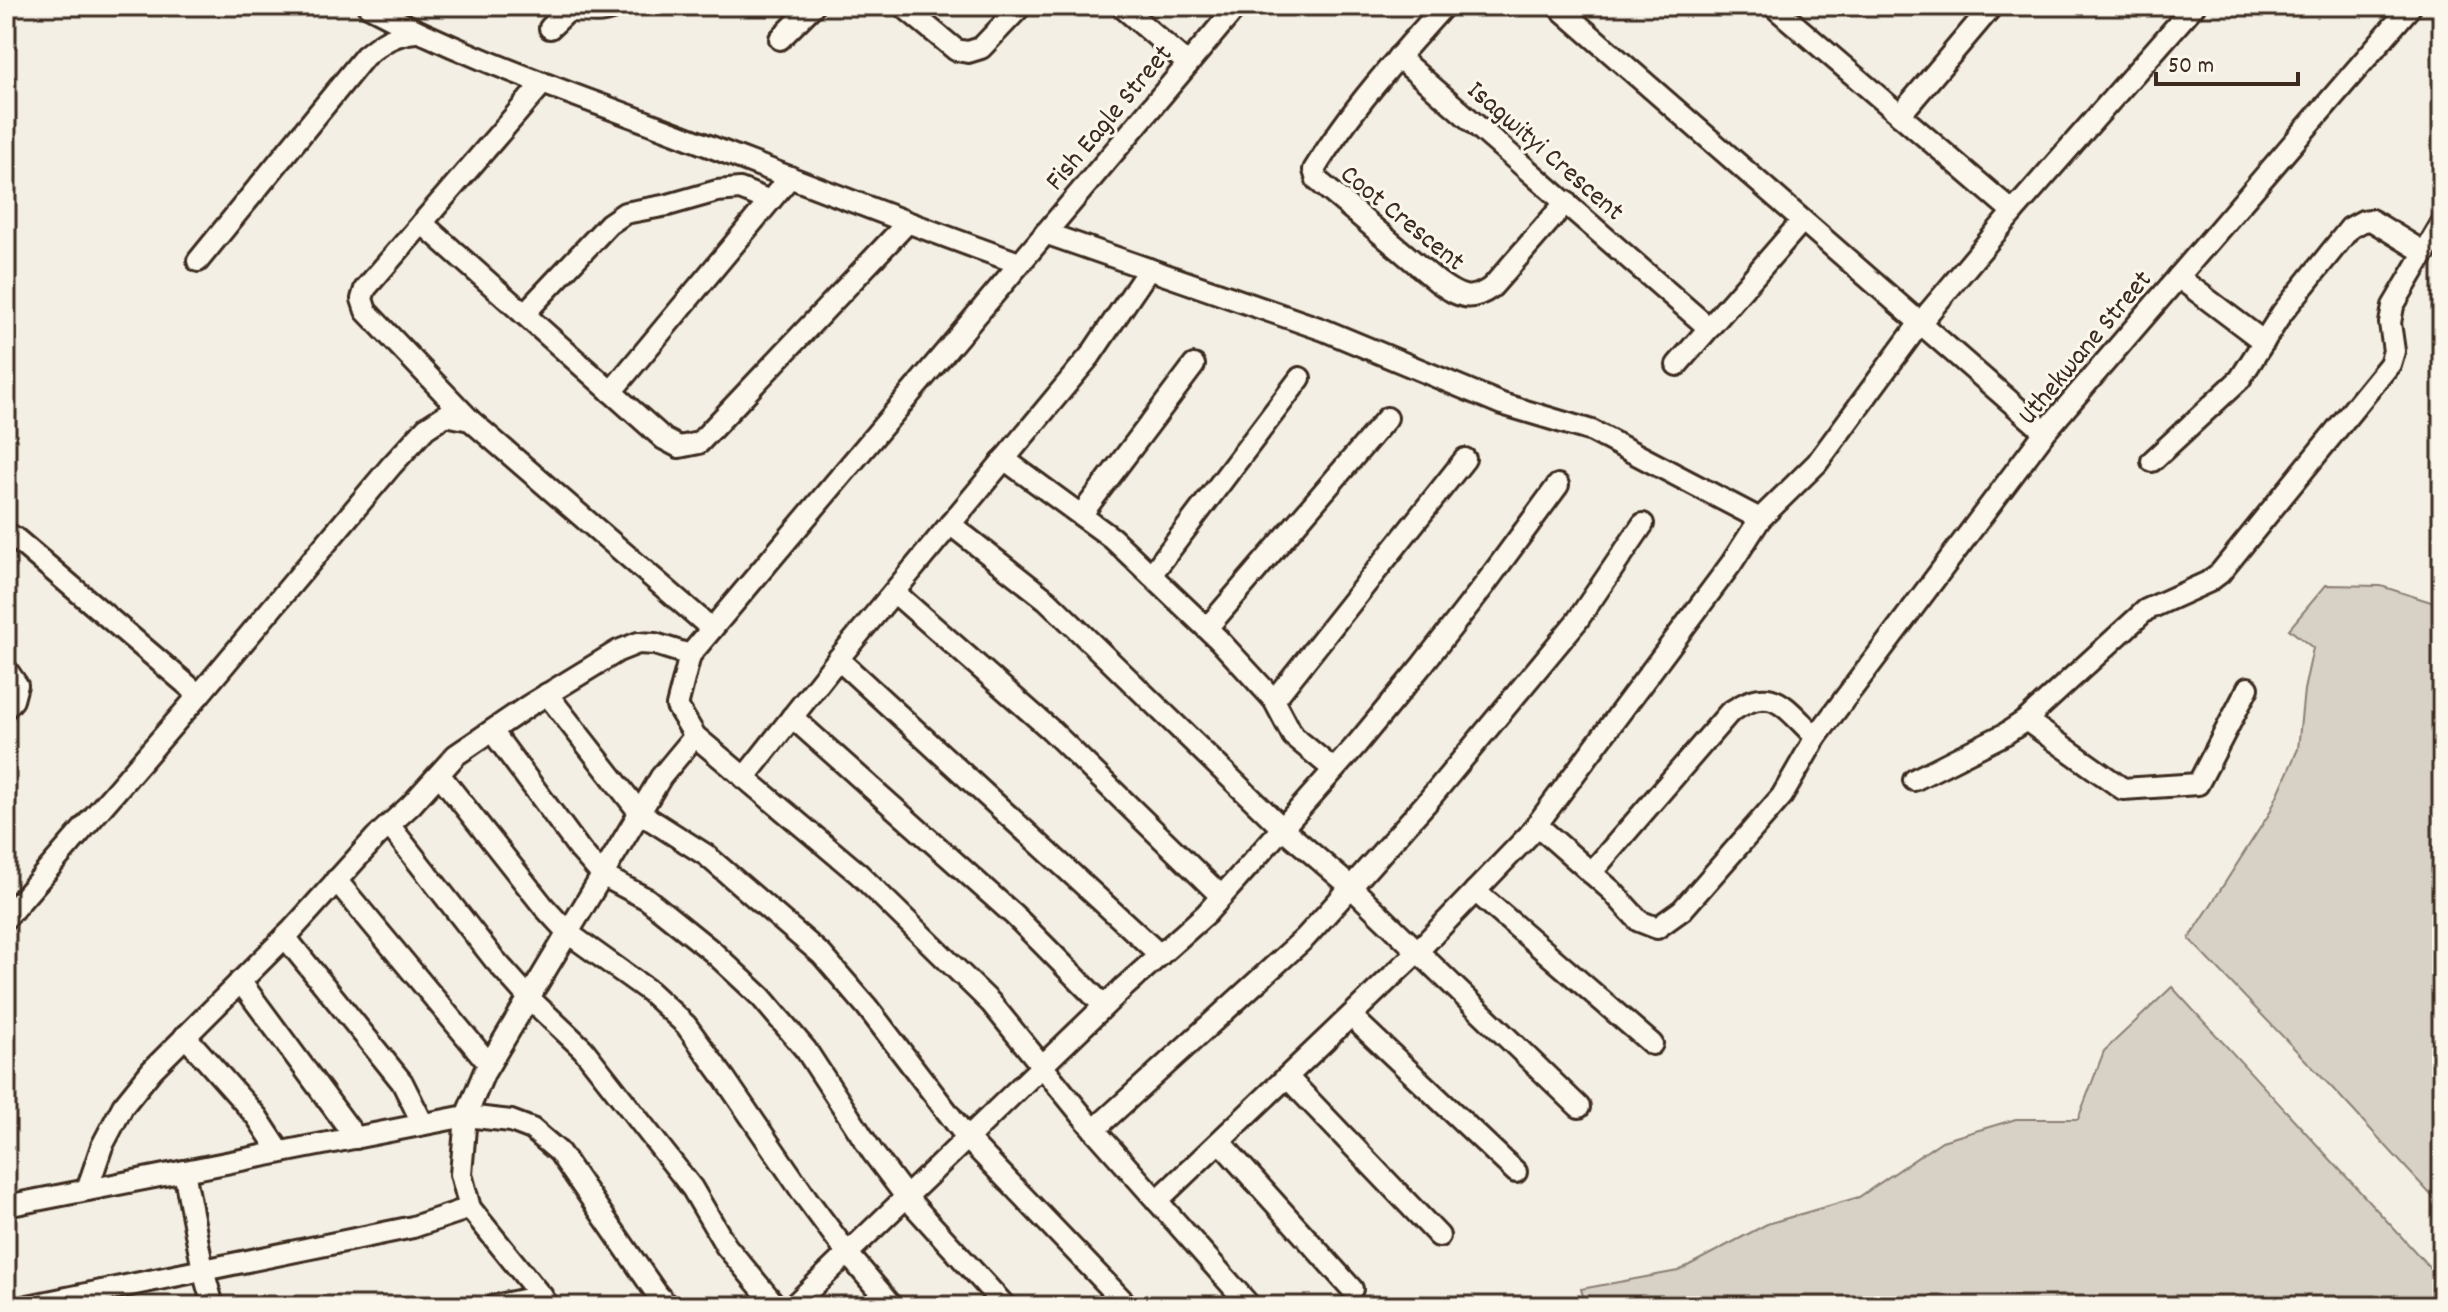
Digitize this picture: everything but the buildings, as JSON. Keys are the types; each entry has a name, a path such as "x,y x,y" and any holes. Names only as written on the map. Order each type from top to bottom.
{"street":[{"path":"368,6 416,32 543,83 1019,263"},
{"path":"550,28 568,11 594,13 618,6"},
{"path":"780,39 813,6"},
{"path":"903,6 956,50 968,52 981,48 1021,6"},
{"path":"1121,6 1188,64"},
{"name":"Fish Eagle Street","path":"690,655 1237,6"},
{"path":"1398,57 1444,6"},
{"path":"1557,6 2045,432"},
{"path":"1773,6 2013,212"},
{"path":"1900,115 1992,6"},
{"path":"1157,1201 1418,951 1537,825 1731,564 1760,519 1817,463 1920,323 2194,6"},
{"name":"Uthekwane Street","path":"1591,873 1639,921 1657,928 1682,910 1782,796 1816,737 2045,432 2411,6"},
{"path":"198,261 365,56 385,39 400,33 416,32"},
{"name":"Isagwityi Crescent","path":"1398,57 1709,328"},
{"name":"Coot Crescent","path":"1398,57 1338,133 1314,170 1317,180 1329,192 1438,282 1455,294 1470,297 1481,295 1492,287 1566,202"},
{"path":"543,83 365,289 362,299 366,311 470,420 712,629"},
{"path":"611,392 790,177"},
{"path":"524,314 609,224 625,213 717,191 740,189 770,201"},
{"path":"2152,461 2240,379 2282,313 2350,228 2371,220 2425,253"},
{"path":"1677,365 1802,221"},
{"path":"422,223 664,439 679,447 699,443 907,223"},
{"path":"1914,780 2005,734 2026,720 2146,610 2208,582 2220,573 2390,364 2394,351 2390,323 2393,306 2442,223"},
{"path":"1045,233 1324,330 1502,404 1592,431 1760,519"},
{"path":"744,778 838,659 1090,356 1149,269"},
{"path":"2178,277 2264,342"},
{"path":"1081,515 1194,365"},
{"path":"1151,575 1300,378"},
{"path":"6,918 426,428 446,415 470,420"},
{"path":"1207,628 1387,418"},
{"path":"1004,459 1112,538 1207,628 1274,700 1293,736 1333,769"},
{"path":"1274,700 1465,459"},
{"path":"793,1306 1104,1006 1206,914 1423,664 1558,485"},
{"path":"950,524 1047,600 1281,827 1351,887 1579,1107"},
{"path":"1094,1130 1305,938 1427,802 1577,621 1643,524"},
{"path":"6,533 199,695"},
{"path":"894,592 1051,730 1221,896"},
{"path":"87,1190 102,1146 123,1106 152,1070 285,937 456,755 618,651 638,643 655,644 690,655 677,706 695,736 859,874 991,1003 1094,1130 1250,1306"},
{"path":"838,659 1160,955"},
{"path":"6,669 17,685 13,700 6,708"},
{"path":"2026,720 2123,789 2198,784 2248,688"},
{"path":"547,694 640,813 706,855 822,955 867,1007 968,1139 1128,1306"},
{"path":"1537,825 1591,873 1729,713 1748,699 1766,696 1784,706 1816,737"},
{"path":"792,717 1014,915 1104,1006"},
{"path":"492,731 602,875 647,899 713,952 761,997 806,1050 873,1153 907,1198 1005,1306"},
{"path":"546,1301 470,1208 461,1174 466,1116 489,1064 661,777 695,736"},
{"path":"439,774 568,933 649,991 686,1025 848,1254 892,1306"},
{"path":"389,825 494,959 529,998 583,1049 692,1188 726,1246 776,1306"},
{"path":"336,880 489,1064"},
{"path":"1475,891 1652,1044"},
{"path":"285,937 402,1082 423,1124"},
{"path":"240,981 356,1138"},
{"path":"1351,1016 1516,1172"},
{"path":"185,1036 257,1117 280,1152"},
{"path":"1287,1077 1439,1236"},
{"path":"6,1206 466,1116 511,1121 532,1129 559,1152 668,1306"},
{"path":"1220,1142 1352,1289"},
{"path":"184,1171 213,1306"},
{"path":"28,1306 413,1227 470,1208"},
{"path":"494,1306 546,1301"}],"shaded area":[{"path":"2326,585 2381,586 2431,602 2442,601 2442,1207 2189,939 2269,814 2298,749 2304,690 2313,648 2289,629"},
{"path":"2172,987 2442,1281 2442,1306 1586,1306 1581,1289 1678,1271 1767,1224 1859,1197 1942,1141 2016,1119 2078,1119 2104,1051"}]}
